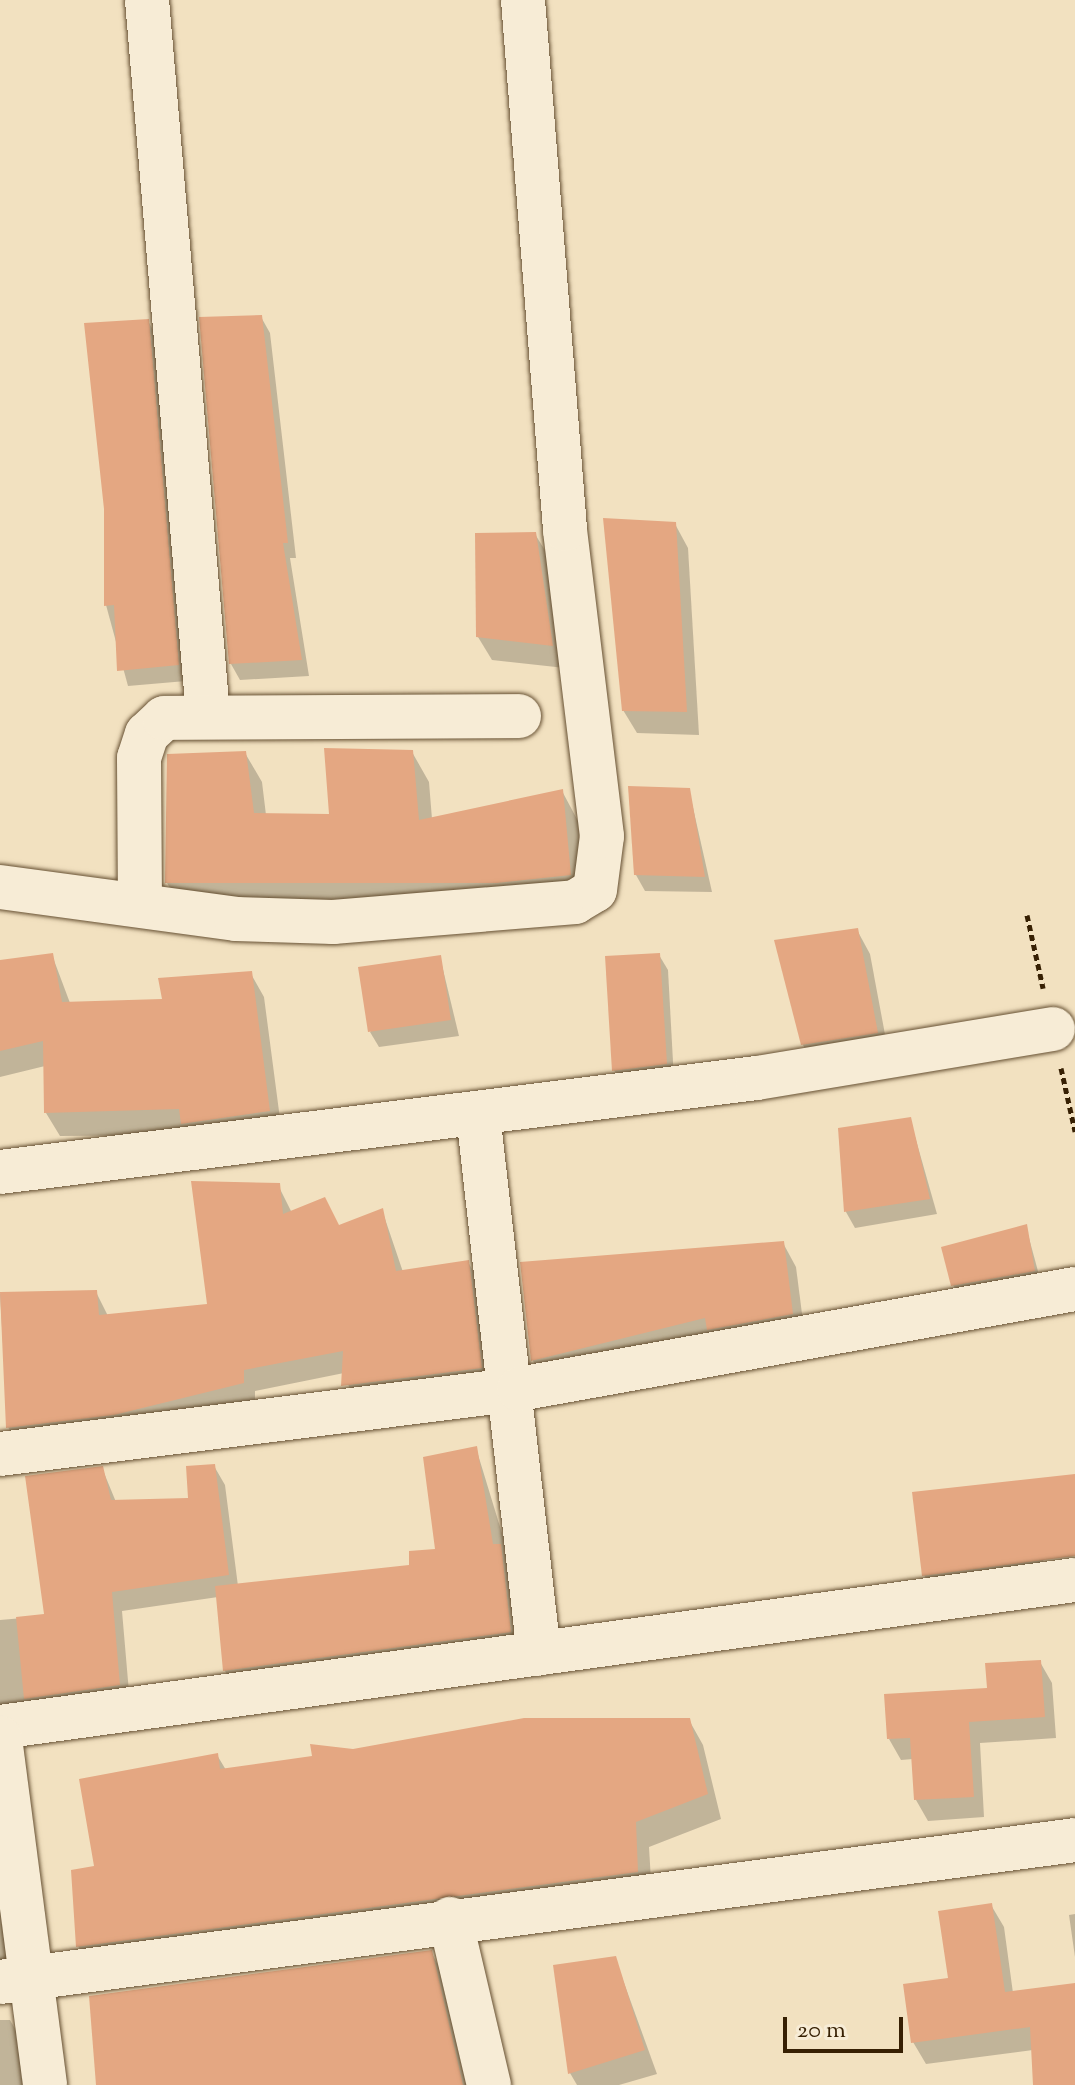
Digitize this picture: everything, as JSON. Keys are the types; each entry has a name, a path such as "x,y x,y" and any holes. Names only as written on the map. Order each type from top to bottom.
{"street":[{"path":"147,0 208,715"},
{"path":"0,887 236,919 408,921 575,902 595,890 602,836 565,529 523,0"},
{"path":"140,904 142,744 164,718 208,715 519,716"},
{"path":"0,1172 478,1114 1053,1029"},
{"path":"478,1114 503,1391 539,1654"},
{"path":"0,1454 503,1391 1075,1289"},
{"path":"0,1727 1075,1580"},
{"path":"0,1738 16,1980 45,2085"},
{"path":"16,1980 450,1919 1075,1840"},
{"path":"450,1919 489,2085"}],"building":[{"path":"262,315 288,543 283,543 302,660 229,664 199,317"},
{"path":"149,319 179,665 117,671 114,605 104,606 104,509 84,323"},
{"path":"603,518 676,522 687,712 622,711"},
{"path":"536,532 553,646 476,637 475,533"},
{"path":"324,748 413,750 419,820 563,789 571,875 497,883 165,883 167,754 246,751 254,813 329,814"},
{"path":"628,786 690,788 705,877 634,875"},
{"path":"858,928 878,1033 801,1045 774,940"},
{"path":"53,953 62,1002 162,999 158,978 252,971 270,1111 181,1124 179,1109 44,1113 43,1041 0,1051 0,960"},
{"path":"660,953 667,1064 612,1071 605,956"},
{"path":"441,955 451,1020 368,1032 358,967"},
{"path":"911,1117 930,1199 844,1212 838,1128"},
{"path":"191,1181 280,1183 283,1214 325,1197 339,1225 383,1208 396,1271 469,1260 482,1368 341,1386 343,1351 244,1370 244,1383 114,1415 6,1428 0,1292 97,1290 99,1315 207,1304"},
{"path":"1027,1224 1035,1271 951,1286 941,1247"},
{"path":"784,1241 793,1314 707,1330 705,1318 531,1361 520,1262"},
{"path":"477,1446 493,1544 501,1544 511,1632 223,1671 215,1586 409,1565 409,1551 435,1549 423,1457"},
{"path":"215,1464 229,1575 112,1592 120,1685 24,1699 16,1617 44,1614 25,1476 103,1466 111,1500 188,1498 186,1466"},
{"path":"1075,1474 1075,1556 922,1576 912,1492"},
{"path":"1041,1660 1045,1717 969,1722 974,1797 914,1800 910,1738 887,1739 884,1694 987,1688 985,1663"},
{"path":"524,1718 690,1718 708,1794 636,1822 638,1872 76,1947 71,1870 94,1866 79,1779 218,1753 220,1769 312,1756 310,1744 353,1749"},
{"path":"992,1903 1005,1992 1075,1983 1075,2085 1033,2085 1030,2027 911,2043 903,1984 948,1978 938,1911"},
{"path":"432,1950 463,2085 96,2085 89,1996"},
{"path":"616,1956 645,2050 568,2074 553,1965"}]}
